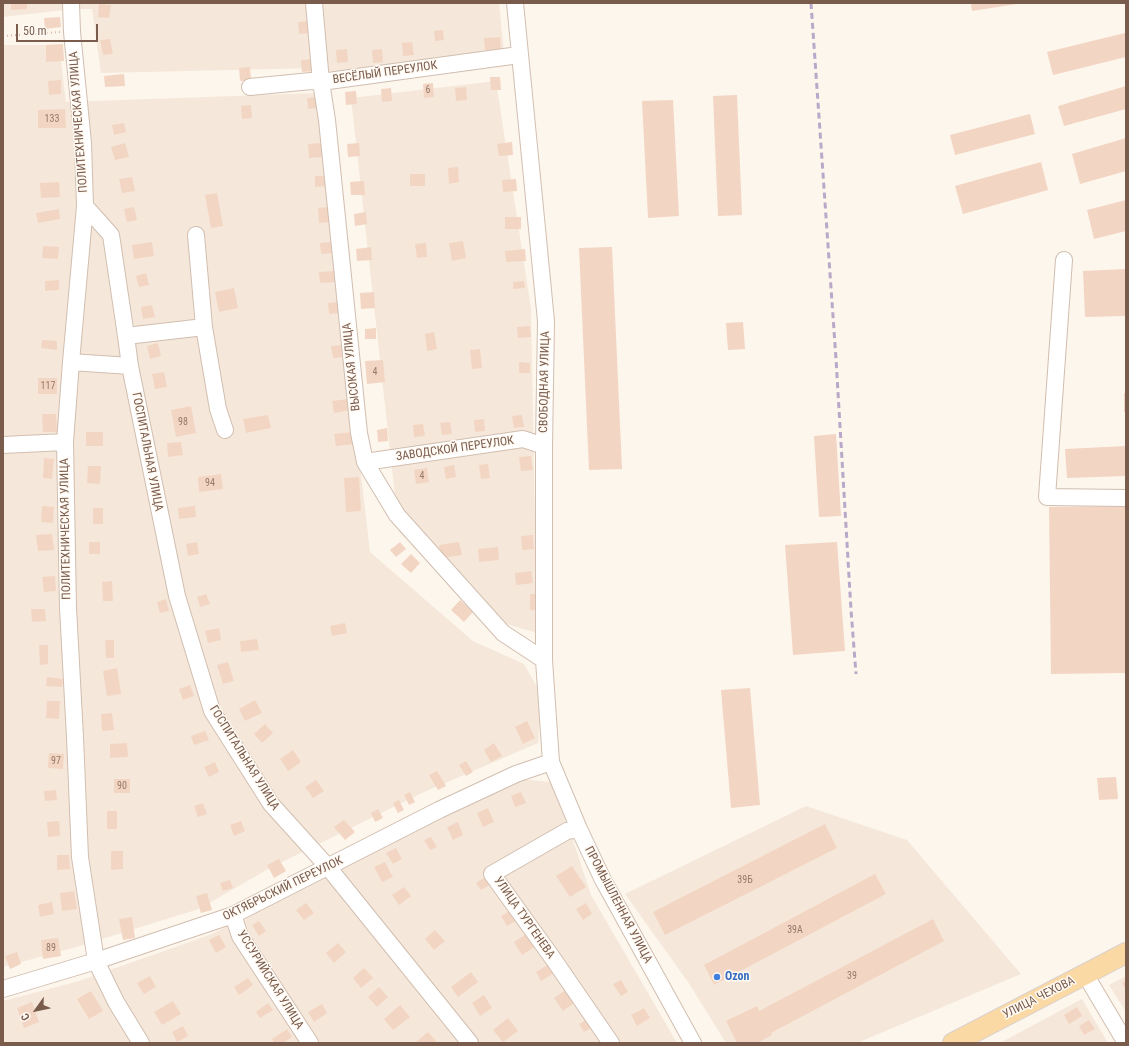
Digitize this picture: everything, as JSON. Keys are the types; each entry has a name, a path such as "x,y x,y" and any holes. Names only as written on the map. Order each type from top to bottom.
{"main road":[{"name":"УЛИЦА ЧЕХОВА","path":"963,1041 1085,974 1126,954"}],"street":[{"name":"ПОЛИТЕХНИЧЕСКАЯ УЛИЦА","path":"71,3 72,32 83,143 85,206 65,442 68,608 80,857 96,961 116,1002 141,1043"},
{"name":"ВЫСОКАЯ УЛИЦА","path":"314,3 321,82 327,120 359,433 365,462 397,515 492,621 503,633 544,660"},
{"name":"СВОБОДНАЯ УЛИЦА","path":"514,3 546,321 544,446 544,660 551,762"},
{"name":"ВЕСЁЛЫЙ ПЕРЕУЛОК","path":"250,87 311,81 321,82 519,55"},
{"name":"ГОСПИТАЛЬНАЯ УЛИЦА","path":"85,206 111,235 130,366 177,596 212,711 271,804 328,867 470,1043"},
{"path":"196,235 204,327 218,409 225,430"},
{"path":"1064,260 1047,497 1126,498"},
{"path":"126,336 204,327"},
{"path":"71,362 130,366"},
{"name":"ЗАВОДСКОЙ ПЕРЕУЛОК","path":"365,462 523,439 544,446"},
{"path":"3,445 65,442"},
{"name":"ОКТЯБРЬСКИЙ ПЕРЕУЛОК","path":"3,989 96,961 233,915 453,804 516,774 551,762"},
{"name":"ПРОМЫШЛЕННАЯ УЛИЦА","path":"551,762 579,829 603,880 693,1043"},
{"name":"УЛИЦА ТУРГЕНЕВА","path":"579,829 567,832 492,874 611,1043"},
{"name":"УССУРИЙСКАЯ УЛИЦА","path":"233,915 240,936 310,1043"},
{"path":"1085,974 1126,1043"}],"path":[{"path":"3,36 72,32"}],"shaded area":[{"path":"3,3 499,3 504,52 343,74 317,68 101,73 92,9 73,9 3,17"},
{"path":"3,45 59,45 66,102 317,93 370,552 473,641 524,664 542,696 538,743 422,793 270,868 199,909 73,948 3,967"},
{"path":"496,81 531,308 537,633 490,619 399,532 351,98"},
{"path":"520,779 551,782 574,843 591,895 677,1043 3,1043 3,1001 79,981 212,934 316,880"},
{"path":"806,806 907,840 1021,974 857,1043 726,1043 688,982 625,894"},
{"path":"1126,976 1126,1012 1109,985"},
{"path":"1082,999 1108,1043 1000,1043"}],"building":[{"path":"11,3 27,3 27,9 11,10"},
{"path":"971,3 1017,3 1017,4 972,11"},
{"path":"99,4 111,5 109,18 98,17"},
{"path":"60,17 61,27 45,29 44,18"},
{"path":"309,21 310,33 299,34 298,22"},
{"path":"443,30 444,40 435,41 434,31"},
{"path":"1125,33 1126,57 1053,75 1047,52"},
{"path":"500,37 501,49 485,50 484,38"},
{"path":"110,39 113,54 103,55 100,40"},
{"path":"412,42 414,55 403,56 402,43"},
{"path":"63,44 64,61 46,62 46,45"},
{"path":"347,49 348,62 337,63 336,50"},
{"path":"382,49 383,62 373,63 372,50"},
{"path":"315,59 316,71 302,72 301,60"},
{"path":"250,67 251,80 240,81 239,68"},
{"path":"124,74 125,86 105,87 104,76"},
{"path":"490,77 500,77 501,90 491,90"},
{"path":"61,80 61,94 49,95 48,81"},
{"path":"433,83 434,97 424,98 423,84"},
{"path":"1126,86 1126,109 1064,126 1058,106"},
{"path":"466,87 467,100 456,101 455,88"},
{"path":"391,88 392,101 382,102 381,89"},
{"path":"356,91 357,104 346,105 345,92"},
{"path":"737,95 742,215 718,216 713,96"},
{"path":"317,97 318,108 308,109 307,98"},
{"path":"673,100 679,216 648,218 642,101"},
{"path":"251,105 252,118 242,119 241,106"},
{"path":"65,109 66,128 38,128 38,110"},
{"path":"1030,114 1035,134 955,155 950,135"},
{"path":"124,123 126,132 114,135 112,125"},
{"path":"1126,138 1126,171 1080,184 1072,154"},
{"path":"512,142 513,155 499,156 497,144"},
{"path":"125,143 129,157 115,160 111,147"},
{"path":"321,143 322,157 309,158 308,144"},
{"path":"359,143 360,156 348,157 347,144"},
{"path":"1041,162 1048,190 963,214 955,186"},
{"path":"458,167 459,182 449,184 448,168"},
{"path":"410,174 425,174 425,186 410,186"},
{"path":"315,176 326,176 326,186 315,187"},
{"path":"132,177 135,191 122,193 119,179"},
{"path":"516,179 517,191 503,192 502,180"},
{"path":"364,181 365,195 351,195 350,182"},
{"path":"59,182 60,197 41,198 40,183"},
{"path":"217,193 223,226 211,228 205,195"},
{"path":"1126,200 1126,231 1094,239 1087,210"},
{"path":"134,207 137,220 127,222 124,209"},
{"path":"329,207 330,222 319,223 318,208"},
{"path":"59,209 60,219 38,223 36,213"},
{"path":"366,212 367,224 355,226 354,214"},
{"path":"505,217 521,217 521,229 505,229"},
{"path":"463,241 466,258 452,261 449,243"},
{"path":"152,242 154,256 134,259 132,245"},
{"path":"332,242 333,253 321,254 320,243"},
{"path":"426,243 427,257 417,258 415,244"},
{"path":"43,246 59,247 58,259 42,258"},
{"path":"371,247 372,260 357,261 356,249"},
{"path":"612,247 622,469 589,470 579,248"},
{"path":"525,249 526,261 506,262 505,251"},
{"path":"1126,269 1126,316 1085,317 1083,271"},
{"path":"335,271 336,282 320,283 319,272"},
{"path":"146,273 149,285 139,287 136,276"},
{"path":"59,280 59,290 45,291 45,281"},
{"path":"524,281 525,288 513,289 513,282"},
{"path":"234,288 238,308 219,312 215,292"},
{"path":"374,292 375,308 361,309 360,293"},
{"path":"339,302 340,313 329,314 328,303"},
{"path":"152,305 155,317 143,319 141,307"},
{"path":"743,322 745,349 728,350 726,323"},
{"path":"530,326 531,337 518,338 517,327"},
{"path":"376,328 376,339 365,339 365,329"},
{"path":"434,332 437,349 427,351 425,334"},
{"path":"42,340 57,341 57,350 41,348"},
{"path":"158,343 161,356 150,359 147,346"},
{"path":"344,345 346,357 333,358 331,346"},
{"path":"480,349 482,368 472,369 470,350"},
{"path":"383,360 385,382 367,384 365,361"},
{"path":"519,362 530,363 530,373 519,373"},
{"path":"164,372 167,387 155,389 152,374"},
{"path":"38,378 57,378 57,394 38,394"},
{"path":"1124,393 1126,393 1126,412 1124,412"},
{"path":"348,399 350,410 334,413 332,401"},
{"path":"191,406 196,433 176,437 171,410"},
{"path":"42,414 56,414 57,432 43,432"},
{"path":"268,415 271,428 246,433 243,419"},
{"path":"522,415 524,427 514,428 512,416"},
{"path":"484,419 485,431 475,432 474,420"},
{"path":"450,422 452,434 442,435 440,423"},
{"path":"423,424 425,436 414,437 413,425"},
{"path":"387,428 388,441 378,442 377,430"},
{"path":"86,432 103,432 103,446 86,446"},
{"path":"353,432 354,444 336,446 334,434"},
{"path":"836,434 841,516 819,517 814,436"},
{"path":"181,442 183,455 168,457 167,443"},
{"path":"1126,446 1126,476 1067,478 1065,449"},
{"path":"531,456 533,470 521,471 519,457"},
{"path":"44,458 54,459 52,479 43,478"},
{"path":"488,464 490,478 481,479 479,465"},
{"path":"454,465 456,477 446,479 444,467"},
{"path":"88,466 101,466 100,484 87,483"},
{"path":"427,468 429,482 416,484 414,470"},
{"path":"221,474 223,489 199,492 198,477"},
{"path":"359,477 361,511 346,512 344,478"},
{"path":"42,506 54,507 53,523 41,522"},
{"path":"195,506 196,517 179,519 178,508"},
{"path":"1126,506 1126,673 1051,674 1049,507"},
{"path":"93,508 103,508 103,524 93,524"},
{"path":"52,534 54,550 38,551 36,535"},
{"path":"533,535 534,549 522,550 521,536"},
{"path":"89,542 100,542 100,554 89,554"},
{"path":"197,542 199,554 188,556 186,544"},
{"path":"400,542 406,549 396,557 390,550"},
{"path":"459,542 462,555 441,558 439,545"},
{"path":"837,542 845,651 793,655 785,545"},
{"path":"498,547 499,560 479,562 478,549"},
{"path":"411,554 420,563 411,573 401,564"},
{"path":"531,571 533,583 516,585 515,573"},
{"path":"55,576 56,591 44,592 42,577"},
{"path":"112,581 113,601 103,601 102,582"},
{"path":"206,594 210,604 200,607 197,597"},
{"path":"530,594 540,594 540,611 530,610"},
{"path":"166,599 169,611 160,613 157,602"},
{"path":"460,600 473,612 464,622 451,610"},
{"path":"31,609 45,609 46,621 32,622"},
{"path":"345,623 347,633 332,636 330,626"},
{"path":"219,628 221,640 208,643 205,631"},
{"path":"257,639 259,650 241,652 240,641"},
{"path":"105,640 114,640 114,658 106,658"},
{"path":"39,645 48,645 48,664 40,665"},
{"path":"228,662 234,681 223,684 217,665"},
{"path":"117,668 121,694 107,696 103,671"},
{"path":"47,677 63,679 62,687 46,686"},
{"path":"190,685 194,696 183,700 179,689"},
{"path":"750,688 760,805 731,808 721,690"},
{"path":"255,700 262,713 245,721 239,709"},
{"path":"47,701 60,701 59,719 46,718"},
{"path":"112,713 114,730 102,731 101,714"},
{"path":"527,721 535,738 523,744 515,727"},
{"path":"265,724 273,733 262,743 254,734"},
{"path":"205,731 209,740 194,745 191,736"},
{"path":"127,743 128,757 110,758 110,744"},
{"path":"494,743 502,756 491,762 484,750"},
{"path":"293,750 301,762 288,771 280,759"},
{"path":"49,753 64,754 63,769 48,768"},
{"path":"466,761 473,772 466,776 459,765"},
{"path":"215,762 219,772 209,777 204,767"},
{"path":"437,771 446,786 438,790 429,775"},
{"path":"1116,777 1118,799 1099,800 1097,778"},
{"path":"114,779 130,779 130,793 114,793"},
{"path":"316,780 324,791 313,798 305,787"},
{"path":"56,790 57,800 45,801 44,791"},
{"path":"410,792 415,802 409,805 404,795"},
{"path":"521,792 526,803 515,807 511,796"},
{"path":"399,800 404,810 398,813 393,803"},
{"path":"203,803 207,814 198,817 194,806"},
{"path":"488,808 494,822 483,827 477,813"},
{"path":"378,809 383,818 375,822 371,813"},
{"path":"107,811 117,811 117,829 107,829"},
{"path":"344,820 355,832 345,840 334,827"},
{"path":"59,821 60,836 48,837 47,822"},
{"path":"241,821 245,831 234,836 230,825"},
{"path":"458,822 463,835 453,840 447,827"},
{"path":"825,824 837,848 665,935 653,912"},
{"path":"431,837 437,847 430,850 424,840"},
{"path":"396,848 402,859 393,864 386,853"},
{"path":"111,851 123,851 123,869 111,870"},
{"path":"57,855 69,855 70,869 57,870"},
{"path":"279,859 286,871 274,878 267,865"},
{"path":"385,862 393,877 382,882 374,867"},
{"path":"572,866 586,887 570,897 556,876"},
{"path":"490,874 495,882 481,890 476,883"},
{"path":"875,874 886,894 714,985 704,965"},
{"path":"230,880 233,888 223,891 220,883"},
{"path":"404,887 411,896 399,905 392,895"},
{"path":"74,891 77,909 62,911 60,893"},
{"path":"207,893 212,910 201,913 196,896"},
{"path":"52,902 54,914 40,917 38,905"},
{"path":"306,903 314,913 304,920 296,910"},
{"path":"586,903 592,914 583,920 576,909"},
{"path":"513,909 519,919 507,926 501,916"},
{"path":"132,917 135,938 123,940 119,919"},
{"path":"933,919 944,941 771,1033 772,1035 757,1043 737,1043 726,1021 757,1006 759,1011"},
{"path":"259,921 266,931 259,936 252,925"},
{"path":"435,930 445,941 434,950 425,939"},
{"path":"528,933 536,946 522,955 514,942"},
{"path":"219,935 226,947 216,953 209,940"},
{"path":"58,938 61,956 43,959 41,940"},
{"path":"338,943 346,952 334,963 326,953"},
{"path":"17,952 21,964 10,969 5,956"},
{"path":"549,964 554,973 541,981 536,972"},
{"path":"364,968 373,978 361,988 353,978"},
{"path":"471,972 478,982 458,997 451,987"},
{"path":"150,976 156,987 144,994 137,983"},
{"path":"248,978 253,985 239,995 234,987"},
{"path":"621,980 628,992 621,996 613,984"},
{"path":"1126,981 1126,990 1122,983"},
{"path":"379,987 388,997 377,1007 368,997"},
{"path":"566,990 574,1003 563,1011 554,998"},
{"path":"91,991 103,1011 89,1019 77,999"},
{"path":"484,995 492,1008 480,1016 472,1003"},
{"path":"173,1001 181,1014 162,1025 154,1012"},
{"path":"32,1002 39,1022 24,1028 17,1008"},
{"path":"268,1003 273,1010 260,1018 256,1012"},
{"path":"322,1004 327,1013 314,1022 308,1012"},
{"path":"400,1005 410,1017 393,1030 384,1019"},
{"path":"1077,1007 1082,1016 1069,1024 1064,1015"},
{"path":"644,1008 650,1018 637,1026 631,1015"},
{"path":"508,1018 518,1031 503,1042 493,1030"},
{"path":"588,1019 593,1027 584,1032 579,1024"},
{"path":"1089,1020 1095,1029 1084,1035 1079,1026"},
{"path":"183,1026 188,1036 177,1042 172,1032"},
{"path":"287,1029 292,1037 283,1043 274,1043 272,1039"},
{"path":"428,1032 436,1041 434,1043 415,1043"}],"railway":[{"path":"811,3 856,674"}],"place":[{"name":"Ozon","path":"717,977"}]}
